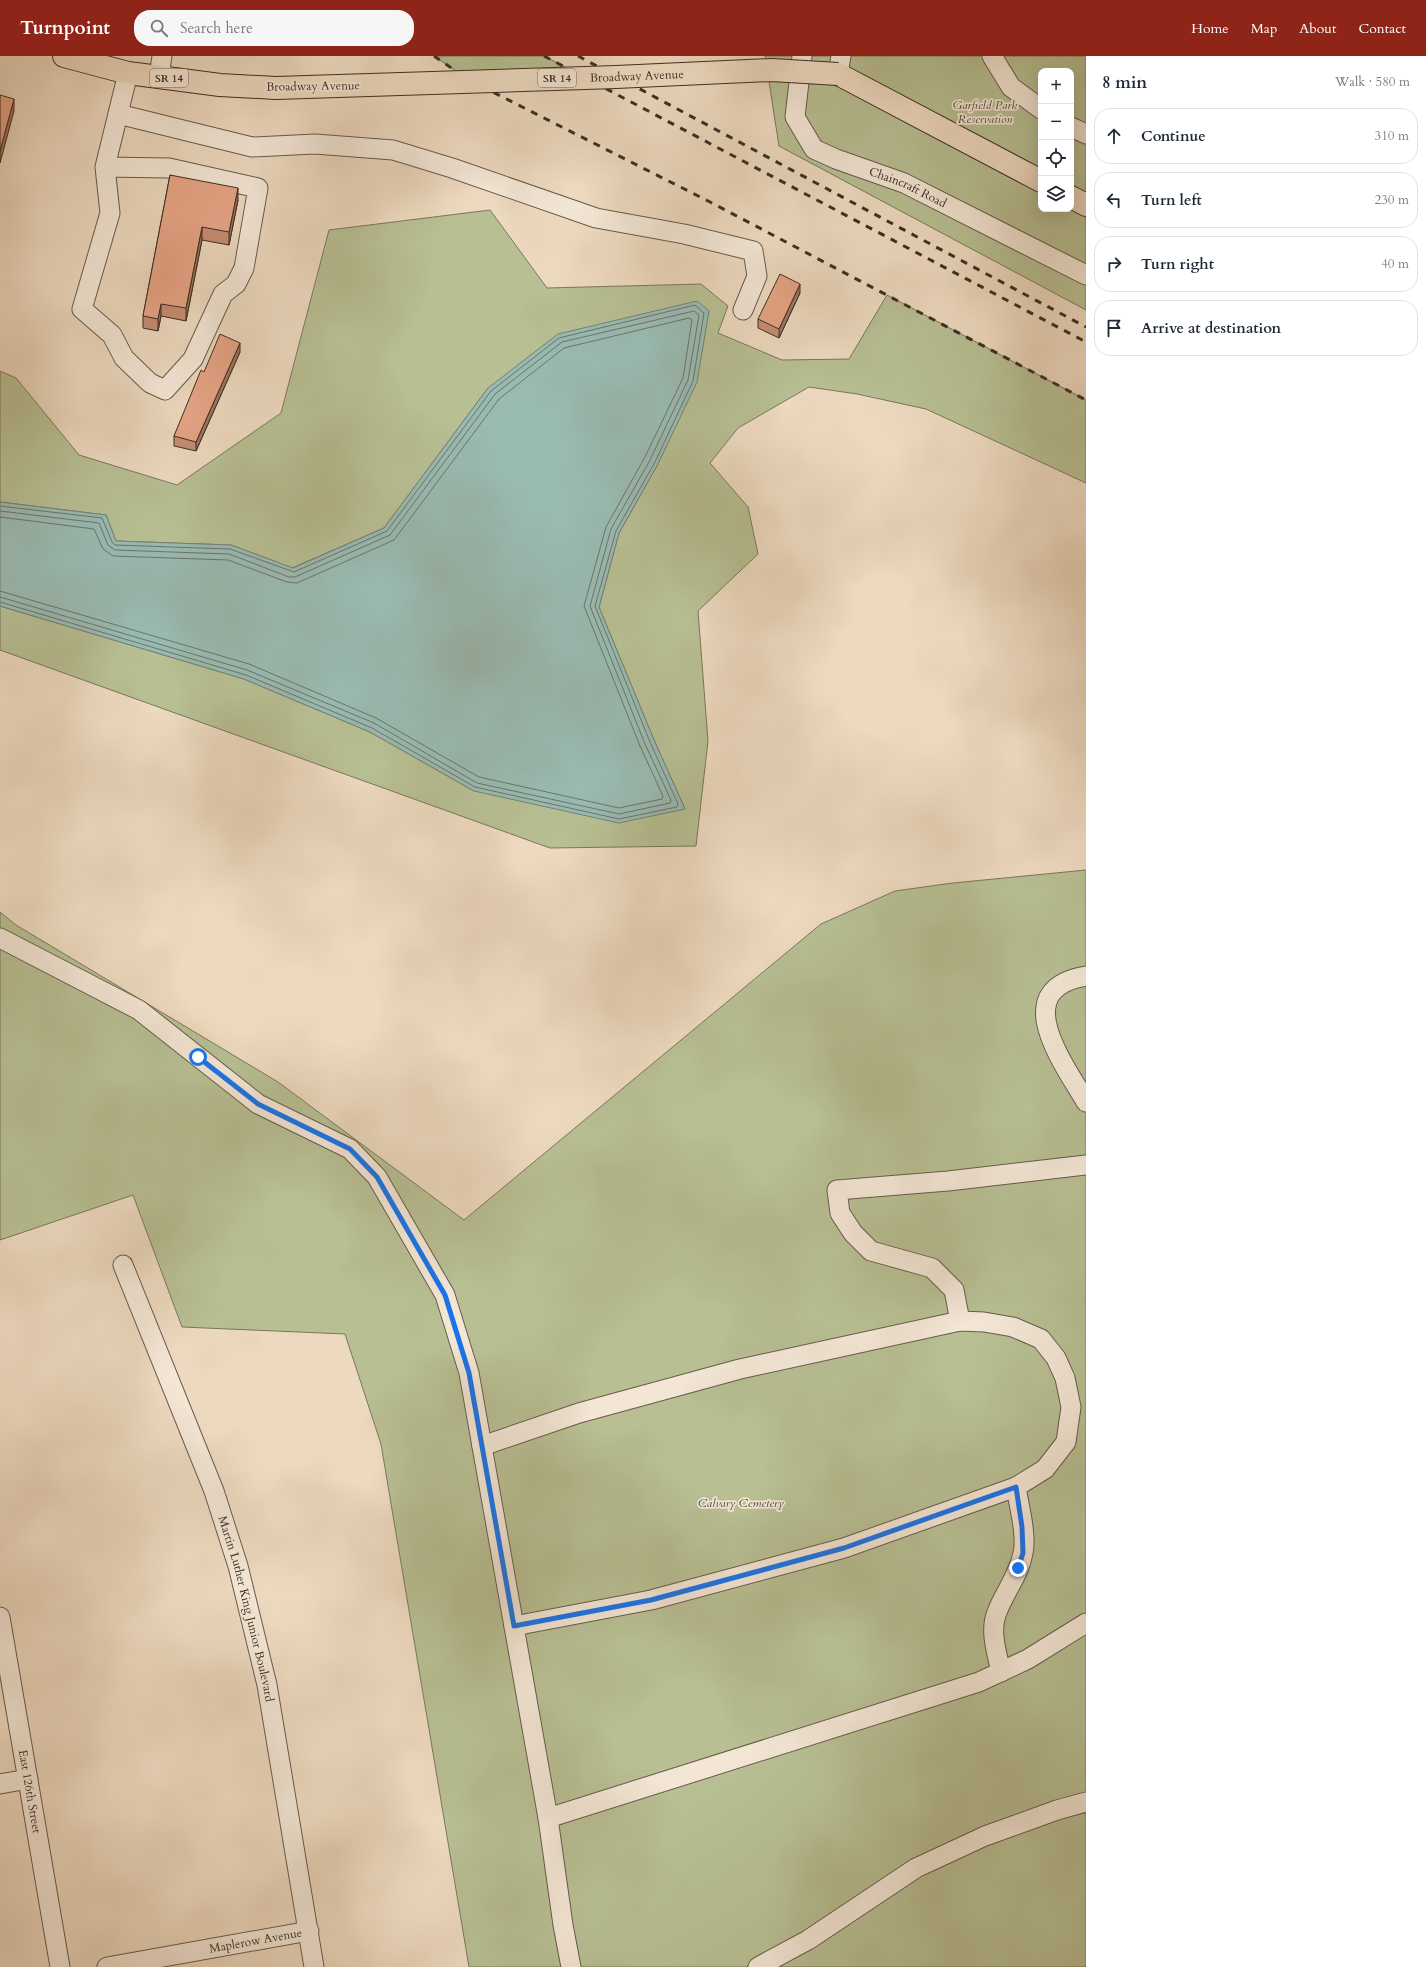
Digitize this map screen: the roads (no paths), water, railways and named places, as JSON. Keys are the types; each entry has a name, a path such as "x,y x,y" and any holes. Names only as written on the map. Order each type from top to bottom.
{"main road":[{"name":"Broadway Avenue","path":"64,56 128,73 160,66 220,85 276,88 616,77 772,70 839,65 1038,179"},
{"path":"1074,199 1086,205"}],"street":[{"name":"Chaincraft Road","path":"802,56 796,117 814,149 849,164 904,183 1086,275"},
{"path":"992,56 1011,87 1038,107"},
{"path":"105,167 169,168 258,188 244,268 236,284 223,294 193,359 165,390 150,383 124,358 112,335 82,310 110,213 105,167 128,73"},
{"path":"118,114 252,147 316,144 393,150 452,168 596,218 684,234 753,251 757,276 743,310"},
{"path":"1074,128 1086,134"},
{"path":"0,938 139,1010 258,1104 350,1149 377,1177 445,1295 469,1373 548,1818 563,1925 571,1967"},
{"path":"1086,976 1055,987 1049,998 1045,1014 1047,1033 1086,1102"},
{"path":"960,1321 954,1290 932,1268 871,1251 853,1233 840,1213 837,1190 948,1181 1086,1165"},
{"name":"Martin Luther King Junior Boulevard","path":"123,1265 214,1491 238,1566 267,1685 314,1967"},
{"path":"482,1446 579,1413 740,1369 960,1321 984,1322 1013,1328 1041,1339 1056,1358 1065,1378 1071,1407 1066,1442 1045,1470 1016,1487 844,1548 651,1600 514,1626"},
{"path":"1001,1672 994,1636 996,1616 1012,1583 1023,1553 1022,1527 1016,1487"},
{"name":"East 126th Street","path":"0,1617 60,1967"},
{"path":"548,1818 904,1707 979,1682 1028,1659 1086,1623"},
{"path":"0,1784 28,1779"},
{"path":"758,1967 808,1940 916,1868 985,1836 1057,1810 1086,1802"},
{"name":"Maplerow Avenue","path":"107,1967 309,1931"}],"water":[{"path":"697,301 709,311 697,382 658,464 619,533 599,607 654,740 685,809 619,823 474,791 370,732 244,679 0,606 0,502 106,515 116,541 231,545 293,568 384,528 488,388 558,334"}],"railway":[{"path":"434,56 469,80 712,203 1086,400"},
{"path":"544,56 1086,342"},
{"path":"578,56 1086,327"}],"park label":[{"name":"Garfield Park Reservation","path":"985,112"},
{"name":"Calvary Cemetery","path":"741,1503"}]}
